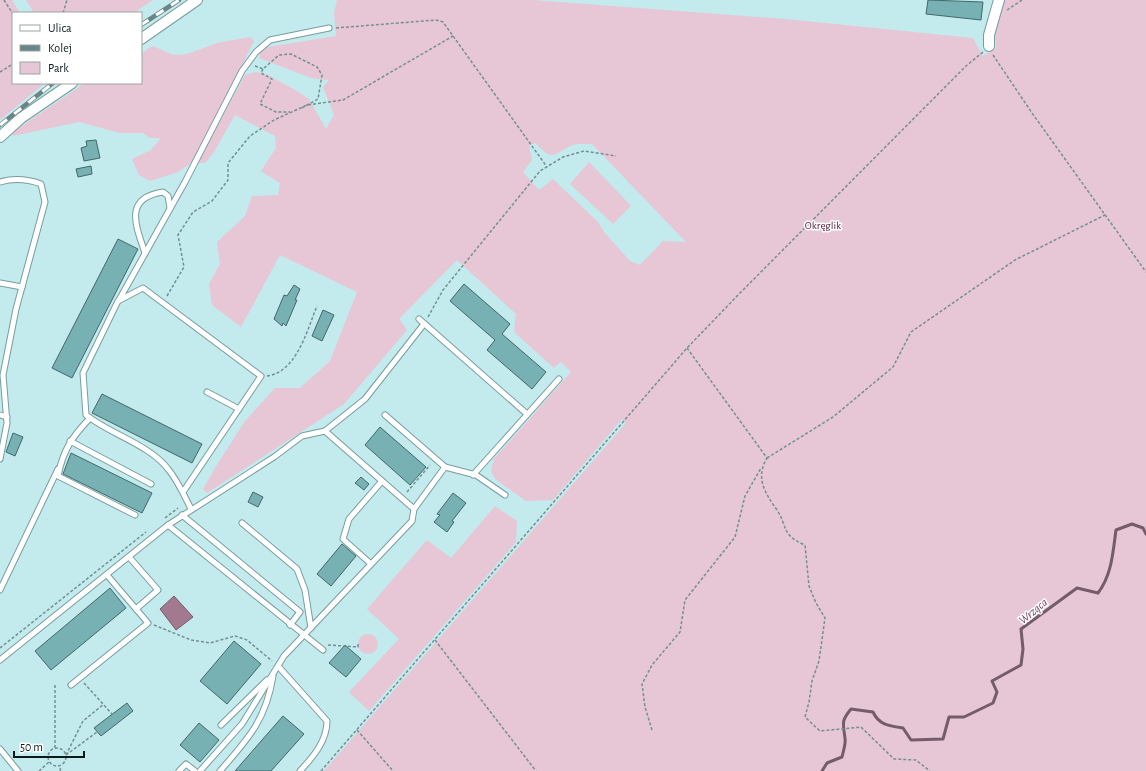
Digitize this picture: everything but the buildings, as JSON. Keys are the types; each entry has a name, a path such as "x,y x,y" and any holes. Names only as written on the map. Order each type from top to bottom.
{"street":[{"path":"142,38 198,0"},
{"path":"989,46 989,35 999,0"},
{"path":"0,137 27,114 71,84"}],"lane":[{"path":"191,509 183,492 168,468 145,449 98,425 86,415 83,373 118,301 170,208 242,71 256,52 270,40 329,28"},
{"path":"0,182 7,180 29,179 41,184 45,202 22,287 3,375 8,423 0,460"},
{"path":"145,253 138,230 135,211 141,201 150,194 163,192 168,196 170,208"},
{"path":"0,284 22,287"},
{"path":"118,301 143,288 261,376 183,492"},
{"path":"419,319 527,414"},
{"path":"0,660 182,515 274,457 302,436 325,431 365,399 424,324"},
{"path":"473,475 559,379"},
{"path":"206,392 239,409"},
{"path":"0,415 7,417"},
{"path":"385,415 445,467 473,475 505,496"},
{"path":"0,590 70,441 90,418"},
{"path":"325,431 414,509"},
{"path":"70,441 151,484"},
{"path":"61,462 58,476 135,515"},
{"path":"200,771 242,724 284,656 412,521 414,509 445,467"},
{"path":"371,564 343,539 349,519 382,481"},
{"path":"182,515 300,612 290,625"},
{"path":"242,523 297,569 305,590 311,628"},
{"path":"168,525 303,636 323,650"},
{"path":"129,557 158,590 136,609"},
{"path":"71,685 148,623 107,575"},
{"path":"278,666 327,721 327,732 312,758 300,771"},
{"path":"221,725 273,673"},
{"path":"220,771 260,721 270,697 273,673"},
{"path":"0,749 18,771"},
{"path":"179,771 186,764 195,771"}],"path":[{"path":"4,0 12,12"},
{"path":"63,12 67,0"},
{"path":"994,17 1022,0"},
{"path":"329,28 436,20 443,22 547,167"},
{"path":"162,302 184,267 178,235 193,212 212,201 228,180 228,163 250,136 274,120 307,105 343,100 453,36"},
{"path":"321,771 687,348 966,66 989,46 994,57 1032,113 1146,272"},
{"path":"291,54 317,67 322,75 318,99 306,107 291,112 276,112 260,104 272,79 261,73 263,69 279,55 291,54"},
{"path":"248,63 263,69"},
{"path":"0,72 12,65"},
{"path":"424,324 443,290 540,171 563,157 584,152 616,156"},
{"path":"652,730 645,707 642,684 652,665 680,632 685,600 735,537 745,496 767,458 833,417 893,367 911,332 1015,260 1105,215"},
{"path":"261,376 277,374 294,359 317,306"},
{"path":"687,348 767,458"},
{"path":"402,498 435,459"},
{"path":"761,468 765,491 770,502 777,510 783,526 792,540 804,545 809,586 816,604 825,618 819,661 812,681 805,718 820,731 861,727 894,759 916,760 930,771"},
{"path":"160,522 188,503"},
{"path":"0,648 147,531"},
{"path":"148,623 191,640 210,643 235,636 247,640 278,666"},
{"path":"435,640 536,771"},
{"path":"315,644 358,647 358,643"},
{"path":"80,678 112,714"},
{"path":"55,684 55,748 48,754 49,762 54,766 61,766"},
{"path":"60,771 82,721 104,704"},
{"path":"357,730 393,771"},
{"path":"66,755 97,732"},
{"path":"55,748 60,749 66,755"},
{"path":"39,771 49,762"}],"green space":[{"path":"0,0 12,0 19,12 12,12 12,84 44,84 0,120"},
{"path":"26,0 153,0 135,12 33,12"},
{"name":"Okręglik","path":"337,0 533,0 785,19 973,38 983,56 996,48 995,30 1001,0 1146,0 1146,771 324,771 626,423 622,419 553,500 526,501 495,479 491,471 494,459 571,372 561,362 554,368 514,332 516,314 457,260 399,319 407,330 344,404 207,493 203,489 245,421 275,388 300,388 330,361 357,292 280,255 241,327 212,305 209,284 220,264 217,242 245,216 252,196 278,195 280,183 261,171 276,148 275,136 235,115 214,152 205,163 197,163 245,75 256,72 268,75 309,99 326,129 334,115 323,87 329,80 311,78 259,58 261,48 336,36 334,13","holes":["535,143 547,153 554,155 575,144 592,144 686,242 663,241 640,265 630,261 604,232 598,222 553,179 539,190 523,172 532,160 529,146"]},
{"path":"250,37 254,41 195,160 178,172 150,181 139,175 132,159 151,150 161,138 150,138 143,133 120,133 79,122 13,136 13,132 84,84 142,84 142,54 153,46 173,55 187,54 217,43"},
{"path":"589,162 631,206 613,224 570,184"},
{"path":"495,506 517,521 516,542 369,711 349,692 399,639 367,609 427,540 451,558"},
{"path":"368,634 375,637 378,644 375,651 368,654 361,651 358,644 361,637"}],"shaded area":[{"path":"174,596 193,617 176,630 160,609"}],"waterway":[{"name":"Wrząca","path":"822,771 827,763 842,757 845,743 843,725 844,719 851,709 873,712 881,722 903,728 911,740 943,739 949,717 964,717 993,703 997,692 992,681 1021,665 1023,649 1021,629 1077,588 1098,593 1103,586 1109,571 1116,530 1132,524 1143,528 1146,534"}],"railway":[{"path":"142,24 179,0"},
{"path":"0,125 52,84"}]}
